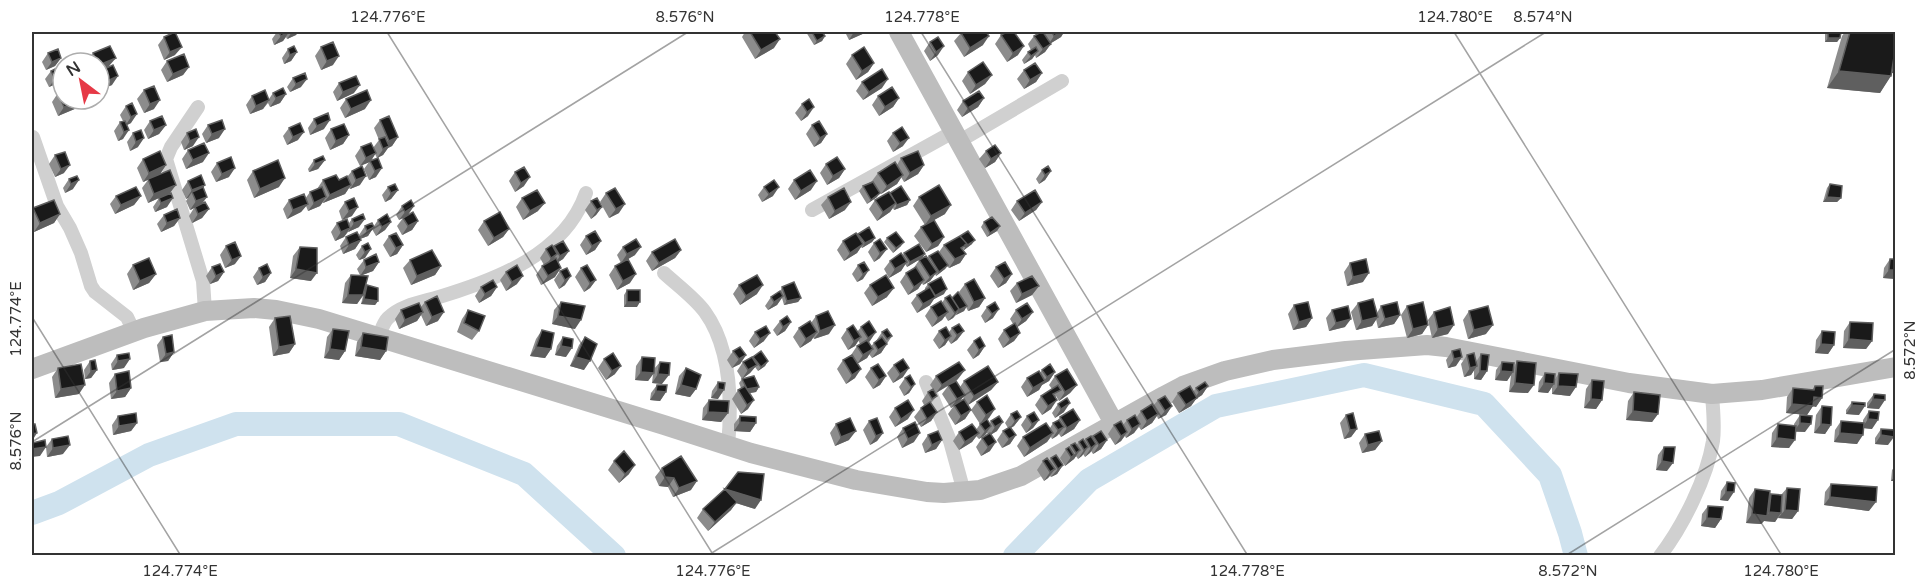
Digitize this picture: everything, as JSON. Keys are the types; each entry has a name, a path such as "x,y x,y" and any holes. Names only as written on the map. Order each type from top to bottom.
{"street":[{"path":"899,32 1115,425"},
{"path":"812,210 1062,81"},
{"path":"198,107 171,147 166,159 203,281 205,311"},
{"path":"33,137 57,206 81,253 91,286 95,292 128,316 134,332"},
{"path":"378,338 385,321 394,313 486,281 531,259 572,224 586,193"},
{"path":"664,273 703,309 713,324 729,379 728,446"},
{"path":"32,369 134,332 205,311 254,308 276,310 319,319 767,458 856,480 927,492 964,492 980,490 1021,476 1184,386 1249,364 1309,355 1416,346 1446,347 1647,386 1712,394 1762,390 1896,367"},
{"path":"926,382 950,441 964,492"},
{"path":"1660,555 1690,506 1701,483 1713,440 1712,394"}],"building":[{"path":"175,32 182,47 170,52 164,37"},
{"path":"750,32 775,32 780,39 761,50"},
{"path":"812,32 822,32 825,36 817,41"},
{"path":"962,32 986,32 989,36 970,48"},
{"path":"1014,32 1024,46 1013,53 1001,35"},
{"path":"1041,32 1051,44 1043,49 1034,36"},
{"path":"1828,32 1841,32 1840,38 1828,38"},
{"path":"1850,32 1896,32 1891,76 1839,71"},
{"path":"938,37 944,46 936,52 930,42"},
{"path":"333,42 339,56 327,61 321,47"},
{"path":"110,46 116,58 111,60 111,51 98,51"},
{"path":"294,46 297,52 290,55 288,49"},
{"path":"864,47 874,63 862,71 852,55"},
{"path":"1036,47 1038,51 1031,56 1028,52"},
{"path":"184,54 189,67 173,74 167,61"},
{"path":"983,62 992,75 976,85 968,72"},
{"path":"1035,63 1042,73 1030,80 1024,70"},
{"path":"113,65 118,76 111,79 111,66"},
{"path":"882,69 888,79 869,92 862,82"},
{"path":"305,73 307,79 296,84 293,78"},
{"path":"356,76 360,85 343,92 339,83"},
{"path":"154,86 160,100 150,104 144,90"},
{"path":"892,87 899,98 885,107 878,96"},
{"path":"283,88 286,94 276,98 273,93"},
{"path":"265,90 269,100 256,106 252,96"},
{"path":"367,90 371,100 351,109 346,99"},
{"path":"979,91 984,98 968,108 963,101"},
{"path":"809,99 814,107 807,112 802,104"},
{"path":"132,103 137,114 131,117 126,106"},
{"path":"328,113 330,120 317,126 314,119"},
{"path":"162,116 166,125 154,130 150,121"},
{"path":"389,116 398,137 389,141 380,120"},
{"path":"222,120 225,129 212,134 208,125"},
{"path":"125,121 129,130 124,132 120,122"},
{"path":"819,121 827,134 820,138 812,125"},
{"path":"300,123 304,132 293,137 289,128"},
{"path":"344,124 349,135 336,141 331,129"},
{"path":"902,127 909,138 900,143 893,133"},
{"path":"196,129 199,137 190,141 187,133"},
{"path":"141,130 144,138 136,142 133,133"},
{"path":"385,137 389,146 383,149 379,139"},
{"path":"204,143 209,153 193,160 188,150"},
{"path":"371,143 376,153 366,158 361,147"},
{"path":"995,145 1001,153 991,159 986,151"},
{"path":"160,151 166,165 149,173 143,159"},
{"path":"918,151 924,165 910,173 901,158"},
{"path":"65,152 70,165 61,169 55,155"},
{"path":"323,156 325,160 315,164 314,160"},
{"path":"231,157 235,168 222,174 217,163"},
{"path":"837,157 845,169 833,176 826,164"},
{"path":"378,158 382,168 375,171 370,161"},
{"path":"278,160 285,178 260,189 253,171"},
{"path":"895,162 903,175 887,186 878,173"},
{"path":"362,166 366,176 356,180 352,171"},
{"path":"1048,166 1051,171 1045,175 1042,170"},
{"path":"524,167 530,177 521,183 515,172"},
{"path":"170,170 176,185 154,194 148,179"},
{"path":"810,170 817,181 801,191 794,180"},
{"path":"201,175 205,185 192,190 188,181"},
{"path":"336,175 339,180 347,176 351,185 330,195 323,180"},
{"path":"77,176 79,180 71,184 69,179"},
{"path":"774,180 779,187 769,194 764,187"},
{"path":"873,182 880,193 871,200 863,186"},
{"path":"395,184 398,190 391,193 388,187"},
{"path":"1830,184 1842,186 1841,198 1827,197"},
{"path":"939,185 951,205 931,216 919,197"},
{"path":"901,186 910,200 897,205 890,193"},
{"path":"136,187 141,196 121,205 116,196"},
{"path":"203,187 207,197 196,201 192,192"},
{"path":"322,187 326,197 314,203 310,192"},
{"path":"615,188 625,204 616,209 606,193"},
{"path":"844,188 851,202 835,211 828,197"},
{"path":"537,190 545,203 530,211 522,198"},
{"path":"1035,190 1042,202 1025,213 1017,201"},
{"path":"889,192 896,203 883,212 875,200"},
{"path":"171,193 173,198 161,203 159,198"},
{"path":"304,194 308,204 293,210 289,200"},
{"path":"354,198 358,207 349,211 345,202"},
{"path":"597,198 602,207 597,210 591,201"},
{"path":"54,200 60,214 40,223 33,208"},
{"path":"411,200 414,206 405,212 402,206"},
{"path":"205,202 209,209 198,214 195,207"},
{"path":"177,209 180,218 167,223 164,215"},
{"path":"413,212 418,221 408,226 403,218"},
{"path":"500,212 509,229 494,238 484,221"},
{"path":"363,214 365,219 354,223 352,219"},
{"path":"387,214 391,222 382,227 378,220"},
{"path":"992,217 1000,226 990,233 984,222"},
{"path":"347,219 350,228 341,232 337,223"},
{"path":"934,220 944,237 932,244 921,227"},
{"path":"372,223 374,227 367,231 365,226"},
{"path":"869,227 875,238 865,243 858,234"},
{"path":"595,231 601,241 592,246 586,236"},
{"path":"968,231 975,240 966,246 967,244 960,236"},
{"path":"357,232 361,240 349,245 346,237"},
{"path":"896,232 904,242 896,248 887,238"},
{"path":"396,233 403,245 396,248 389,236"},
{"path":"856,233 863,244 850,253 843,241"},
{"path":"960,236 967,244 961,248 966,254 955,259 944,245"},
{"path":"636,239 641,247 627,254 623,247"},
{"path":"675,239 681,250 659,263 652,252"},
{"path":"880,239 887,249 880,253 874,243"},
{"path":"563,241 569,251 560,256 554,246"},
{"path":"235,242 241,256 232,260 226,246"},
{"path":"368,243 371,249 365,252 362,246"},
{"path":"919,244 925,254 910,262 904,253"},
{"path":"552,245 557,254 551,258 546,249"},
{"path":"300,247 317,248 317,273 296,269"},
{"path":"432,250 441,266 417,276 410,260"},
{"path":"938,251 948,265 939,272 929,256"},
{"path":"901,253 907,262 895,269 890,261"},
{"path":"376,254 379,262 366,267 364,260"},
{"path":"926,256 937,272 930,277 919,260"},
{"path":"149,258 156,274 140,281 133,265"},
{"path":"556,258 561,268 548,276 542,266"},
{"path":"628,259 636,274 623,281 615,266"},
{"path":"1366,259 1369,273 1353,277 1350,263"},
{"path":"1890,259 1896,259 1896,270 1889,270"},
{"path":"864,262 869,270 863,274 858,265"},
{"path":"1005,262 1012,274 1004,279 996,267"},
{"path":"220,264 224,272 216,276 212,267"},
{"path":"267,264 271,273 263,277 259,268"},
{"path":"517,265 523,276 512,282 506,272"},
{"path":"587,265 596,280 590,283 581,268"},
{"path":"916,267 924,280 914,287 906,273"},
{"path":"567,268 571,276 565,280 560,271"},
{"path":"351,275 368,276 363,295 348,295"},
{"path":"757,275 763,285 746,296 739,285"},
{"path":"886,275 894,288 878,297 870,285"},
{"path":"1032,276 1039,286 1022,294 1017,283"},
{"path":"941,277 947,289 935,296 928,284"},
{"path":"974,279 985,298 974,302 965,284"},
{"path":"493,280 497,287 485,294 481,287"},
{"path":"794,282 801,298 787,301 782,287"},
{"path":"367,285 378,288 378,301 364,299"},
{"path":"930,287 936,297 923,304 917,295"},
{"path":"627,290 640,290 640,302 627,302"},
{"path":"780,291 783,296 774,302 771,297"},
{"path":"958,292 967,306 959,310 952,298"},
{"path":"950,295 959,309 955,313 945,298"},
{"path":"437,296 444,312 432,317 425,302"},
{"path":"1373,299 1378,317 1362,321 1358,303"},
{"path":"941,301 948,312 938,318 931,307"},
{"path":"561,302 585,306 581,320 558,316"},
{"path":"995,302 999,309 992,314 987,307"},
{"path":"1308,302 1312,318 1299,322 1294,305"},
{"path":"1397,302 1400,315 1385,319 1381,306"},
{"path":"1423,302 1428,325 1413,329 1407,306"},
{"path":"419,303 423,312 405,320 401,310"},
{"path":"1027,303 1033,312 1022,319 1016,310"},
{"path":"1348,306 1351,319 1336,323 1332,310"},
{"path":"1488,306 1493,325 1474,330 1469,311"},
{"path":"1450,307 1454,325 1438,329 1434,312"},
{"path":"468,310 485,316 479,331 464,323"},
{"path":"828,311 835,325 820,331 816,316"},
{"path":"290,316 295,344 279,347 275,318"},
{"path":"787,316 791,322 783,327 780,321"},
{"path":"810,321 817,332 806,339 799,328"},
{"path":"869,321 876,332 868,338 861,327"},
{"path":"1850,322 1873,323 1872,341 1849,339"},
{"path":"1015,323 1020,333 1010,339 1004,330"},
{"path":"959,324 964,331 957,335 952,328"},
{"path":"853,325 861,337 854,341 847,329"},
{"path":"766,326 770,333 760,339 755,332"},
{"path":"946,327 951,336 945,340 939,331"},
{"path":"333,329 349,331 345,351 330,349"},
{"path":"887,329 892,336 887,339 882,332"},
{"path":"542,330 554,333 551,349 536,347"},
{"path":"1822,331 1835,332 1834,345 1821,344"},
{"path":"363,333 388,337 386,351 361,347"},
{"path":"172,335 174,352 166,354 163,337"},
{"path":"563,337 573,339 572,348 561,346"},
{"path":"585,337 597,344 590,361 576,357"},
{"path":"882,337 887,344 878,350 874,343"},
{"path":"980,337 985,346 979,350 974,341"},
{"path":"867,340 873,349 863,355 857,346"},
{"path":"740,347 746,355 739,359 733,351"},
{"path":"1460,349 1462,357 1454,359 1452,351"},
{"path":"761,351 768,361 761,367 753,357"},
{"path":"129,353 130,359 118,361 117,355"},
{"path":"613,353 621,366 612,371 604,359"},
{"path":"1474,353 1477,366 1470,368 1467,355"},
{"path":"1481,354 1489,355 1487,371 1480,371"},
{"path":"852,355 861,369 852,375 843,360"},
{"path":"642,357 655,358 654,373 641,372"},
{"path":"752,357 757,365 748,370 743,362"},
{"path":"903,359 909,368 900,374 894,365"},
{"path":"95,360 97,370 91,371 90,361"},
{"path":"1517,361 1536,363 1534,385 1515,383"},
{"path":"660,362 670,363 669,375 658,374"},
{"path":"959,362 965,370 942,385 936,376"},
{"path":"1502,362 1514,363 1513,372 1501,371"},
{"path":"81,364 85,385 61,389 58,368"},
{"path":"878,364 886,376 879,380 871,368"},
{"path":"1050,364 1055,372 1047,377 1042,370"},
{"path":"988,366 998,382 974,396 964,381"},
{"path":"686,368 701,375 696,389 681,385"},
{"path":"1067,369 1077,385 1065,392 1055,376"},
{"path":"129,371 131,388 117,391 115,374"},
{"path":"1039,371 1045,381 1033,388 1027,378"},
{"path":"1545,373 1555,374 1554,384 1544,383"},
{"path":"1559,373 1578,374 1576,387 1558,386"},
{"path":"910,375 915,384 911,387 905,378"},
{"path":"754,376 759,387 747,389 742,379"},
{"path":"1592,380 1604,381 1602,400 1591,399"},
{"path":"956,381 965,395 957,399 948,385"},
{"path":"718,382 725,383 724,390 718,389"},
{"path":"1205,382 1208,386 1199,392 1196,388"},
{"path":"657,385 667,385 666,392 656,391"},
{"path":"1058,385 1061,390 1053,394 1057,400 1048,406 1041,396"},
{"path":"745,386 754,400 747,405 738,390"},
{"path":"1190,386 1197,398 1186,405 1178,393"},
{"path":"1815,386 1823,386 1822,398 1814,397 1813,406 1792,404 1793,388 1814,390"},
{"path":"933,389 937,396 932,399 928,392"},
{"path":"1634,392 1660,395 1658,414 1633,411"},
{"path":"1874,394 1885,395 1885,400 1873,399"},
{"path":"987,395 995,409 986,415 977,402"},
{"path":"1165,396 1172,406 1165,411 1158,400"},
{"path":"1067,398 1070,403 1061,409 1058,404"},
{"path":"964,399 971,410 961,416 954,405"},
{"path":"709,400 729,401 728,413 708,412"},
{"path":"908,400 914,410 901,419 895,408"},
{"path":"930,402 937,412 927,419 921,408"},
{"path":"1852,402 1865,403 1865,406 1852,405"},
{"path":"1152,404 1158,414 1147,421 1141,411"},
{"path":"1822,406 1832,407 1831,425 1821,424"},
{"path":"1073,409 1080,420 1067,428 1060,417"},
{"path":"1017,411 1021,417 1015,421 1011,414"},
{"path":"1869,411 1879,412 1878,420 1868,419"},
{"path":"1034,412 1039,420 1032,424 1027,416"},
{"path":"136,413 137,423 119,426 118,416"},
{"path":"1353,413 1357,429 1350,430 1346,415"},
{"path":"1135,415 1140,424 1132,429 1127,420"},
{"path":"1800,415 1812,416 1811,424 1800,423"},
{"path":"740,416 756,417 756,423 740,422"},
{"path":"999,416 1003,422 995,427 991,421"},
{"path":"850,418 856,431 841,437 836,424"},
{"path":"877,418 883,433 876,436 869,421"},
{"path":"987,419 991,426 985,431 980,424"},
{"path":"1059,420 1064,427 1058,430 1053,423"},
{"path":"1121,421 1127,432 1121,436 1114,425"},
{"path":"1841,421 1864,423 1863,435 1840,433"},
{"path":"915,422 920,433 908,439 903,428"},
{"path":"1046,423 1053,433 1030,448 1023,437"},
{"path":"32,424 35,424 37,433 32,434"},
{"path":"972,424 979,433 965,442 959,432"},
{"path":"1778,424 1796,426 1795,440 1777,438"},
{"path":"1010,427 1016,435 1009,439 1003,431"},
{"path":"1881,429 1895,430 1894,437 1881,435"},
{"path":"938,431 942,440 932,445 928,435"},
{"path":"1101,431 1107,440 1099,445 1093,436"},
{"path":"1379,431 1382,441 1368,445 1365,434"},
{"path":"990,433 996,442 988,447 982,438"},
{"path":"68,436 70,445 53,448 52,439"},
{"path":"1091,436 1096,444 1091,448 1086,439"},
{"path":"1083,439 1088,447 1084,450 1079,442"},
{"path":"45,440 46,447 32,449 32,443"},
{"path":"1075,443 1080,450 1076,453 1071,445"},
{"path":"1069,447 1074,455 1071,457 1066,449"},
{"path":"1664,447 1675,447 1673,463 1662,461"},
{"path":"624,451 635,465 625,474 614,461"},
{"path":"1056,455 1063,465 1058,469 1051,458"},
{"path":"681,456 697,481 679,488 674,478 665,477 662,468"},
{"path":"1047,458 1055,469 1050,472 1043,461"},
{"path":"738,472 764,474 761,500 725,489"},
{"path":"1727,482 1735,483 1734,492 1726,492"},
{"path":"1831,484 1877,487 1876,502 1830,497"},
{"path":"1787,488 1800,489 1798,511 1785,510"},
{"path":"725,489 737,502 715,522 703,509"},
{"path":"1755,489 1770,491 1767,516 1752,514"},
{"path":"1771,494 1782,495 1781,513 1769,512"},
{"path":"1708,506 1723,507 1721,519 1707,518"}],"waterway":[{"path":"1015,556 1089,480 1216,406 1364,375 1484,404 1550,475 1576,556"},
{"path":"32,513 59,503 149,455 236,424 399,424 524,474 614,556"}]}
